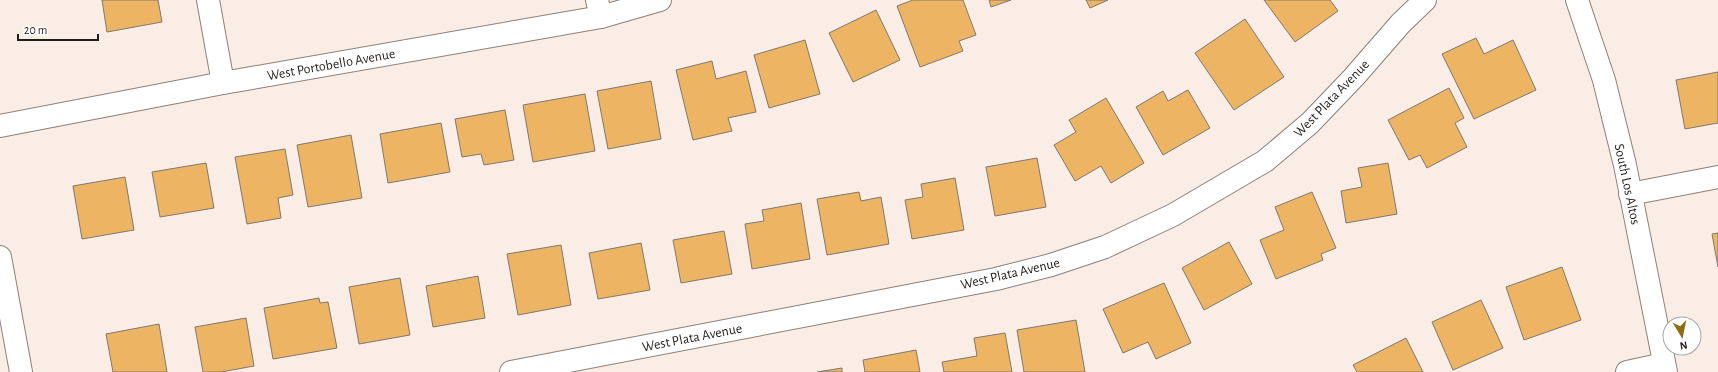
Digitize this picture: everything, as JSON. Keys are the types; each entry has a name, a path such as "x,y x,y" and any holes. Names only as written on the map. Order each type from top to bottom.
{"street":[{"path":"208,0 223,83"},
{"name":"West Portobello Avenue","path":"0,126 599,8 660,0"},
{"name":"West Plata Avenue","path":"511,372 996,279 1051,265 1105,247 1173,215 1265,161 1310,123 1354,77 1401,23 1425,0"},
{"name":"South Los Altos","path":"1577,0 1604,80 1630,194 1665,368"},
{"path":"1630,194 1718,177"},
{"path":"0,257 21,372"},
{"path":"1627,372 1665,368"}],"building":[{"path":"102,0 158,0 162,22 107,32"},
{"path":"913,0 963,0 976,35 959,41 963,51 920,67 897,6"},
{"path":"989,0 1011,0 991,7"},
{"path":"1086,0 1108,0 1090,8"},
{"path":"1264,0 1330,0 1338,11 1295,42"},
{"path":"876,10 900,60 853,82 829,33"},
{"path":"1245,19 1284,77 1234,110 1195,53"},
{"path":"1476,38 1484,54 1513,40 1536,90 1474,119 1442,54"},
{"path":"805,40 820,94 769,108 754,55"},
{"path":"712,61 716,79 746,71 756,112 728,118 732,131 693,140 676,70"},
{"path":"1718,72 1718,123 1685,129 1676,80"},
{"path":"651,81 661,139 608,149 597,91"},
{"path":"1449,88 1464,118 1455,123 1467,147 1427,168 1420,155 1409,160 1388,120"},
{"path":"1188,90 1210,128 1163,155 1136,107 1163,91 1168,101"},
{"path":"585,94 595,151 533,162 523,105"},
{"path":"1106,98 1144,163 1111,183 1101,166 1075,181 1054,145 1076,132 1069,120"},
{"path":"505,110 514,160 484,165 481,154 462,157 455,119"},
{"path":"441,123 450,172 388,183 380,134"},
{"path":"351,135 362,198 308,207 297,145"},
{"path":"285,149 293,195 278,198 281,218 247,224 235,157"},
{"path":"1037,158 1046,207 995,216 986,167"},
{"path":"206,163 214,208 160,217 152,172"},
{"path":"1388,163 1397,214 1346,223 1341,191 1362,187 1358,168"},
{"path":"125,177 134,230 82,239 73,186"},
{"path":"955,178 964,230 912,239 905,200 923,197 921,184"},
{"path":"859,192 861,201 881,197 889,244 827,255 817,199"},
{"path":"1312,192 1336,248 1321,254 1323,260 1276,279 1260,240 1284,230 1275,207"},
{"path":"801,203 810,259 752,269 745,224 764,221 762,210"},
{"path":"724,231 732,274 681,283 673,240"},
{"path":"1718,233 1718,267 1712,234"},
{"path":"1229,242 1252,284 1204,310 1182,268"},
{"path":"641,243 650,290 598,299 589,253"},
{"path":"561,245 571,305 518,315 507,254"},
{"path":"1562,267 1581,320 1524,340 1506,287"},
{"path":"478,276 485,318 433,327 426,286"},
{"path":"400,278 410,335 359,344 349,287"},
{"path":"1164,283 1191,343 1156,359 1148,342 1123,353 1103,309"},
{"path":"319,298 320,303 328,302 337,348 273,359 264,308"},
{"path":"1481,300 1503,348 1453,370 1432,322"},
{"path":"246,318 254,366 221,372 203,372 195,327"},
{"path":"1076,320 1085,372 1024,372 1017,330"},
{"path":"159,324 167,372 113,372 106,334"},
{"path":"1005,333 1012,372 944,372 942,362 977,356 974,338"},
{"path":"1406,338 1423,372 1357,372 1353,365"},
{"path":"916,350 920,372 865,372 863,360"},
{"path":"842,368 842,372 817,372"}]}
